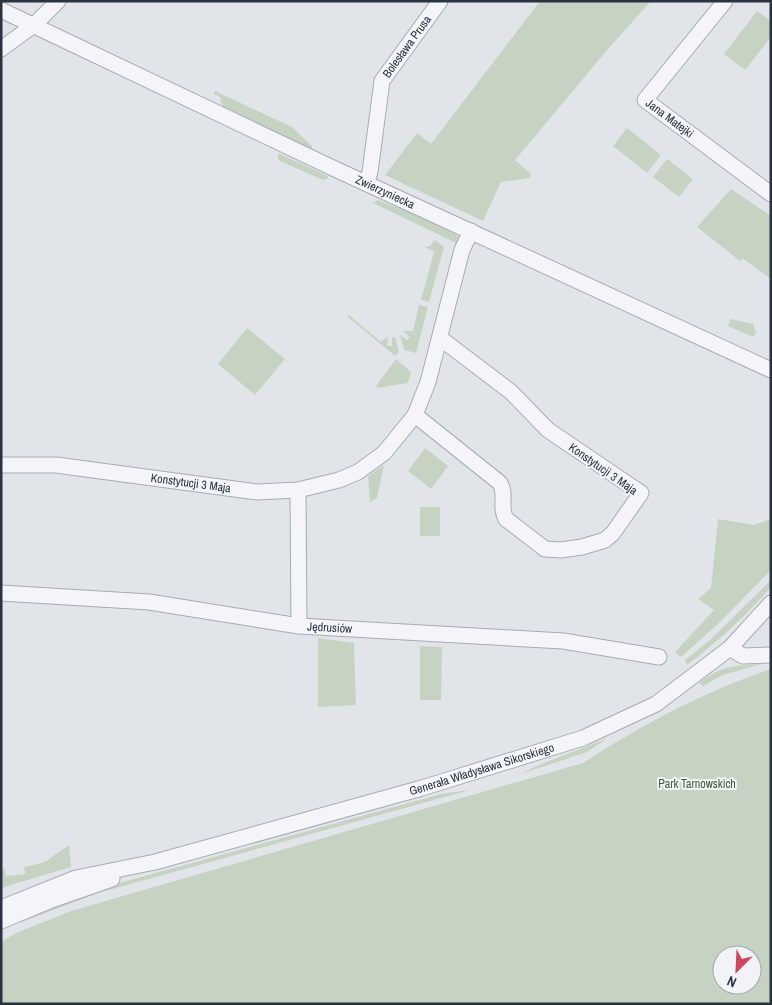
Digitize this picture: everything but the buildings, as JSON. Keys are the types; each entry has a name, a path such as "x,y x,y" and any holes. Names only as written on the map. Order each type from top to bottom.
{"street":[{"path":"1,49 34,25 58,1"},
{"name":"Bolesława Prusa","path":"366,183 370,172 382,81 440,1"},
{"name":"Jana Matejki","path":"725,1 645,100 771,194"},
{"name":"Zwierzyniecka","path":"1,10 366,183 771,370"},
{"name":"Konstytucji 3 Maja","path":"1,465 56,465 229,490 257,492 298,490 339,480 368,466 384,453 415,415 427,388 462,250 471,231"},
{"name":"Konstytucji 3 Maja","path":"415,415 500,483 504,491 503,513 506,519 545,549 562,550 605,540 613,533 642,493 548,430 511,392 440,338"},
{"path":"298,490 298,626"},
{"name":"Jędrusiów","path":"1,593 149,602 298,626 563,641 659,658"},
{"name":"Generała Władysława Sikorskiego","path":"1,908 76,878 155,862 432,785 583,738 656,704 730,648 771,603"},
{"path":"730,648 743,656 771,655"},
{"name":"Generała Władysława Sikorskiego","path":"1,922 49,901 155,862"},
{"path":"1,901 45,889"}],"green space":[{"path":"540,1 651,1 515,160 531,174 530,178 501,182 483,221 385,175 417,133 431,144"},
{"path":"757,11 771,21 771,37 745,70 724,54"},
{"path":"215,91 292,127 312,146 312,149 222,106 220,97 214,94"},
{"path":"627,128 661,155 647,173 613,146"},
{"path":"278,153 328,176 328,178 323,180 278,160"},
{"path":"667,159 693,179 679,197 653,177"},
{"path":"731,189 771,216 771,279 742,258 740,261 697,227"},
{"path":"378,200 452,229 458,237 458,244 373,203"},
{"path":"435,240 444,247 429,302 421,300 434,252 425,247 430,246"},
{"path":"419,305 428,307 416,353 404,350 400,335 407,340 410,337 403,331 413,331"},
{"path":"349,315 381,342 388,336 387,345 392,346 392,338 395,337 399,352 395,356 347,316"},
{"path":"730,319 753,324 756,332 753,337 728,326"},
{"path":"247,328 285,359 255,395 218,364"},
{"path":"396,359 411,372 408,383 378,388 376,386"},
{"path":"425,448 448,466 431,489 408,471"},
{"path":"384,465 377,498 368,503 370,501 368,476"},
{"path":"420,507 440,507 440,536 420,536"},
{"path":"718,519 754,525 771,519 771,570 720,622 681,657 675,652 714,610 698,599 711,588"},
{"path":"771,580 771,587 752,608 687,665 685,660 710,640"},
{"path":"318,638 354,643 356,705 318,707"},
{"path":"420,646 442,647 441,700 420,700"},
{"path":"762,664 723,675 703,686 699,683 722,670 744,665"},
{"name":"Park Tarnowskich","path":"771,669 771,1004 1,1004 1,942 16,933 71,911 583,763 651,722 722,688"},
{"path":"608,738 587,752 518,775 539,765"},
{"path":"470,790 98,893 22,922 19,919 94,890 441,794"},
{"path":"69,845 71,867 1,888 1,868 4,868 6,876 25,874 24,867 45,862"}]}
